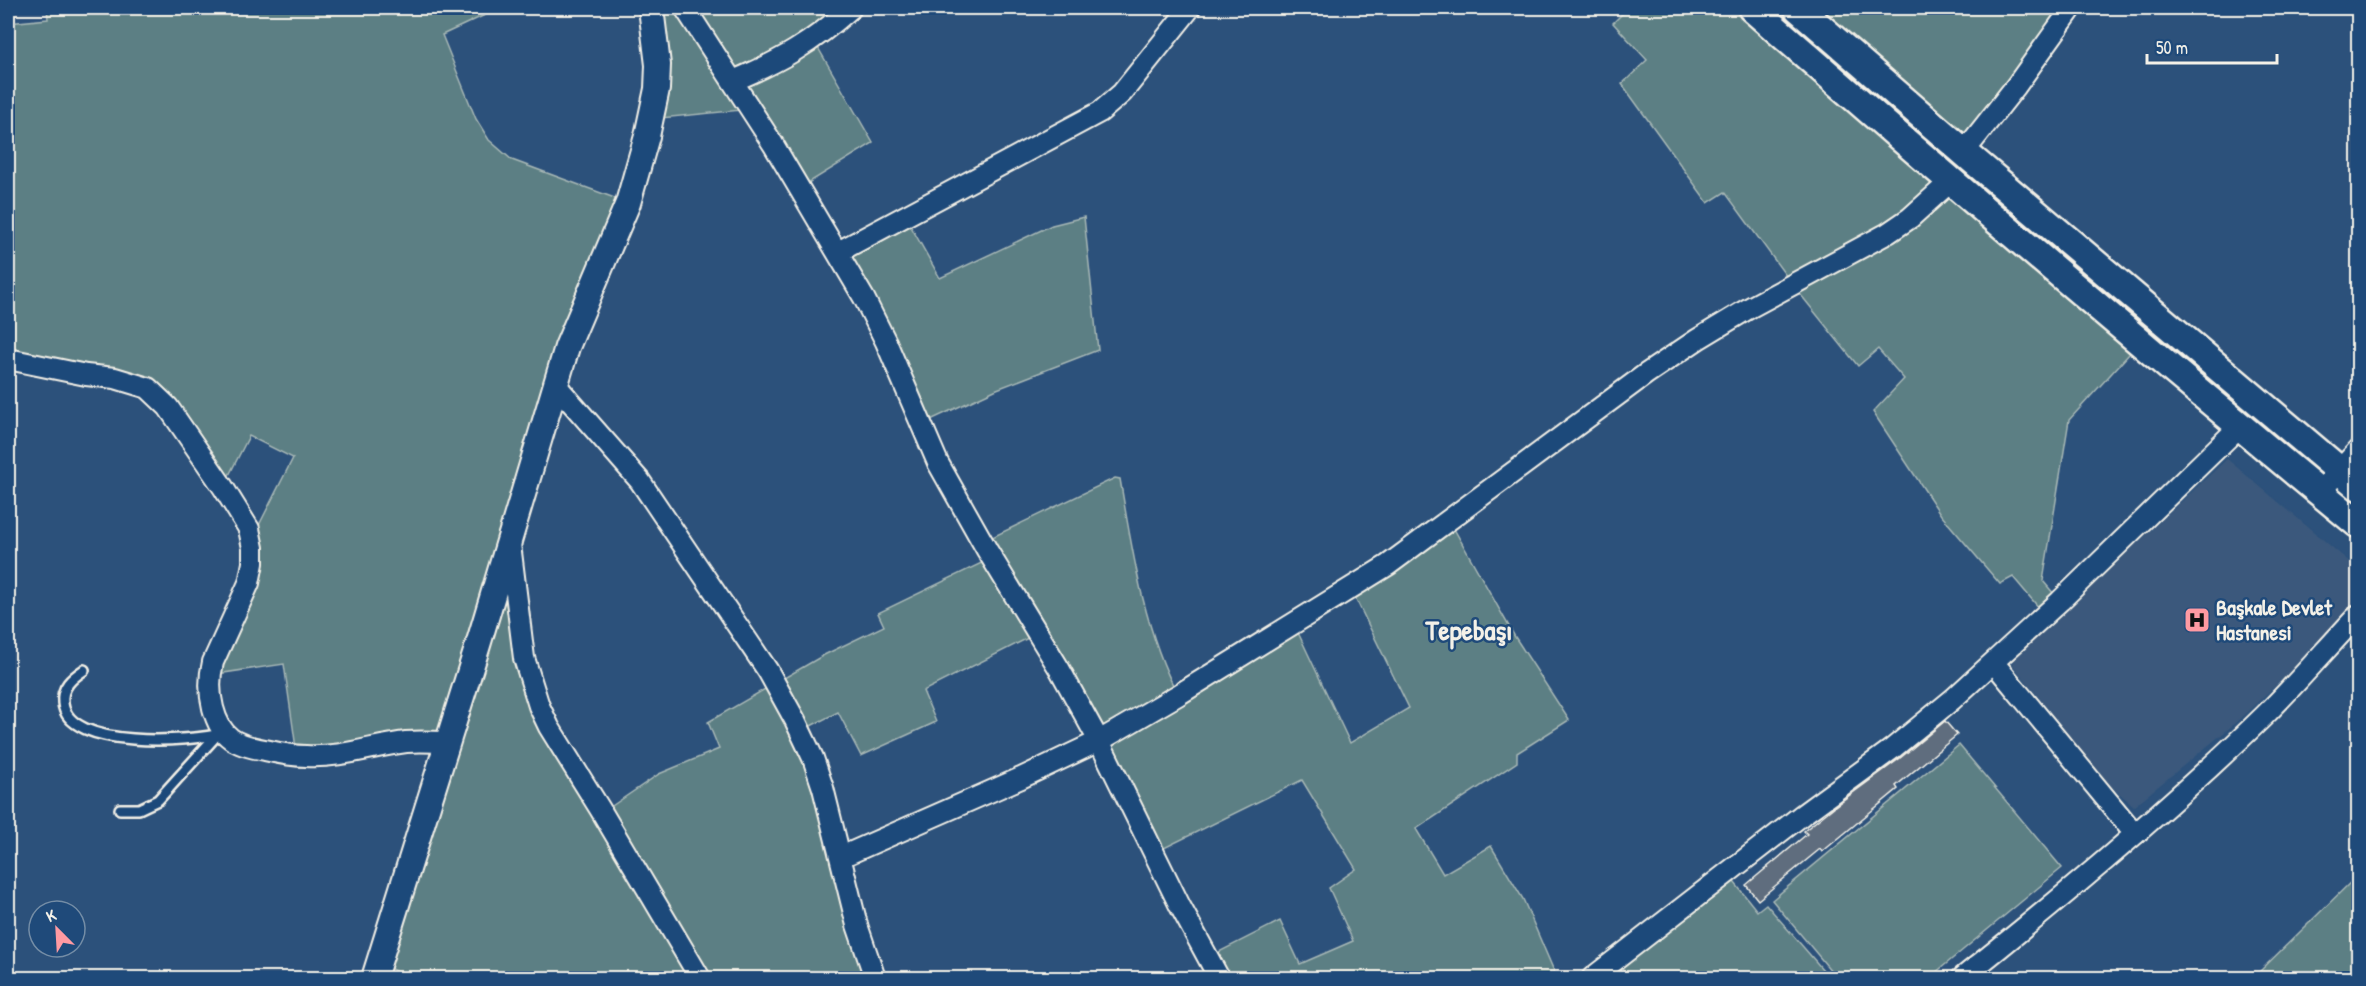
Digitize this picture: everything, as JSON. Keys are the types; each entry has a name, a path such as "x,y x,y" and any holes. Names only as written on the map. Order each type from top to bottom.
{"main road":[{"path":"1752,8 2239,427 2358,524"},
{"path":"1798,8 1964,152 2350,478"}],"street":[{"path":"374,978 448,742 555,384 582,305 628,202 647,136 657,89 658,65 651,8"},
{"path":"686,8 773,144 838,252 886,342 938,463 961,506 1022,604 1099,741 1180,906 1220,978"},
{"path":"733,81 799,49 851,8"},
{"path":"838,252 1101,112 1134,79 1190,8"},
{"path":"1964,152 2016,86 2072,8"},
{"path":"841,857 1099,741 1351,589 1429,535 1646,374 1751,307 1888,233 1910,218 1951,181"},
{"path":"8,359 86,375 136,382 148,388 168,407 244,520 253,548 249,583 213,662 210,675 209,688 213,710 221,734 239,745 307,756 332,755 408,742 448,742"},
{"path":"555,384 640,481 775,683 813,758 841,857 857,925 875,978"},
{"path":"1592,978 1802,815 1892,750 1994,663 2239,427"},
{"path":"2320,492 2350,478 2358,450"},
{"path":"509,539 524,658 539,706 549,727 700,978"},
{"path":"1962,978 2135,834 2202,774 2266,713 2358,615"},
{"path":"1994,663 2135,834"}],"lane":[{"path":"84,670 66,686 63,705 70,720 88,732 117,738 192,739 221,734"},
{"path":"120,809 139,809 158,800 221,734"}],"shaded area":[{"name":"Başkale Devlet Hastanesi","path":"2227,459 2358,569 2358,599 2288,674 2232,726 2134,806 2106,782 2013,665 2014,658"}],"green space":[{"path":"47,8 500,8 442,35 476,119 489,140 512,160 628,203 509,539 524,658 603,812 659,774 719,749 708,722 824,655 884,626 878,613 992,558 982,542 1115,478 1120,479 1141,590 1156,645 1178,695 1294,624 1350,743 1409,708 1351,589 1449,520 1515,637 1569,720 1517,753 1517,762 1416,829 1443,874 1491,846 1523,899 1557,978 1219,978 1207,958 1280,921 1300,964 1353,941 1329,888 1356,869 1302,780 1154,853 1038,633 923,691 936,722 861,756 838,712 801,731 873,978 700,978 694,968 687,978 407,978 379,962 448,742 297,755 284,664 210,675 237,613 252,539 293,458 249,436 223,487 160,397 8,359 8,23 48,19"},
{"path":"651,8 851,8 813,39 873,143 800,188 751,109 651,119"},
{"path":"1628,8 1752,8 2140,342 2069,420 2043,581 2060,601 2045,615 2013,577 2000,584 1941,515 1873,412 1904,379 1878,349 1858,366 1792,284 1725,192 1708,203 1622,84 1647,60 1613,23"},
{"path":"1798,8 2072,8 1964,152"},
{"path":"905,216 940,278 1052,225 1084,217 1098,350 997,389 922,424 838,252"},
{"path":"1959,745 2062,868 1929,978 1837,978 1772,900"},
{"path":"1727,873 1757,911 1766,904 1830,978 1628,978 1617,961"},
{"path":"2358,875 2358,978 2253,978"}],"building":[{"path":"1945,721 1957,735 1896,786 1898,789 1822,852 1820,849 1758,900 1746,885 1807,834 1804,831"}],"place":[{"name":"Başkale Devlet Hastanesi","path":"2197,620"}],"district":[{"name":"Tepebaşı","path":"1469,630"}]}
